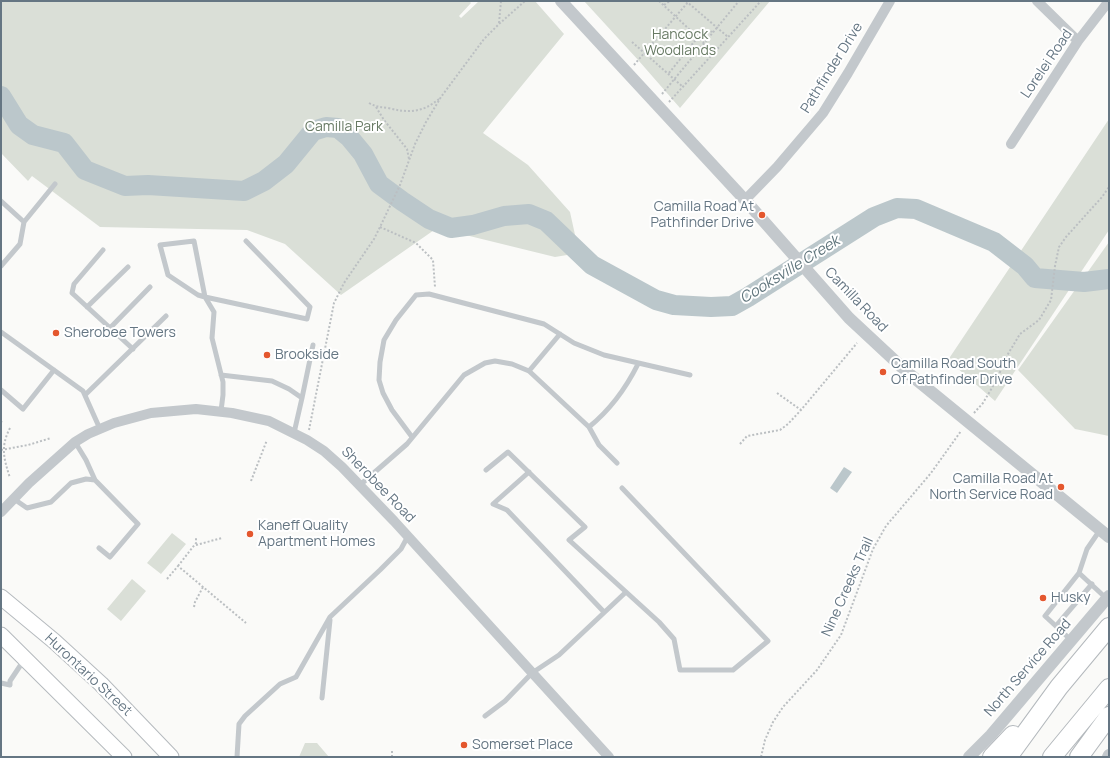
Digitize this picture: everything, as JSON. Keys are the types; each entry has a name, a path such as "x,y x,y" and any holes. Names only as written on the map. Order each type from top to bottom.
{"highway":[{"path":"992,757 1058,687 1109,626"},
{"path":"1008,757 1058,687"},
{"path":"1052,757 1109,688"},
{"path":"1079,757 1109,716"}],"main road":[{"name":"Hurontario Street","path":"1,597 54,641 101,684 171,757"},
{"path":"1,635 26,658 124,757"}],"street":[{"name":"Camilla Road","path":"561,1 745,200 849,318 908,372 1104,534"},
{"name":"Pathfinder Drive","path":"745,200 777,167 823,114 890,1"},
{"path":"1037,1 1078,41"},
{"name":"Lorelei Road","path":"1011,144 1078,41 1109,1"},
{"name":"Sherobee Road","path":"1,512 29,483 75,442 88,434 130,417 151,413 196,409 221,411 270,421 307,440 324,451 342,467 408,536 609,757"},
{"name":"North Service Road","path":"969,757 1108,597"}],"lane":[{"path":"1,266 20,244 24,222 55,184"},
{"path":"1,200 24,222"},
{"path":"221,411 223,395 221,376 212,338 214,312 204,296 194,241 160,245 168,275 198,295 204,296 307,319 310,307 246,241"},
{"path":"103,250 74,284 72,293 133,348"},
{"path":"87,307 128,267"},
{"path":"110,328 150,287"},
{"path":"412,437 392,410 383,393 379,380 380,362 384,340 396,320 416,295 429,294 544,324 574,343 604,355 690,376"},
{"path":"85,395 166,316"},
{"path":"1,332 83,391 100,429"},
{"path":"529,371 560,334"},
{"path":"294,433 313,345"},
{"path":"360,485 397,453 464,375 485,363 495,361 512,364 529,371 589,427 599,445 617,463"},
{"path":"589,427 603,416 630,380 638,364"},
{"path":"1,390 23,409 54,370"},
{"path":"221,376 272,381 302,398"},
{"path":"75,442 86,460 95,480 138,524 110,557 98,548"},
{"path":"486,470 508,452 585,527 569,540 659,622 674,639 680,670 733,670 768,641 622,488"},
{"path":"529,472 493,504 507,510 604,612"},
{"path":"14,499 26,508 51,502 71,483 86,479 95,480"},
{"path":"1071,640 1045,616 1079,573 1087,549 1104,534"},
{"path":"237,757 239,724 245,716 280,684 296,677 330,617 401,549 408,536"},
{"path":"1079,573 1108,597"},
{"path":"1056,626 1092,584"},
{"path":"485,716 505,701 532,673 559,655 626,592"},
{"path":"322,698 330,617"},
{"path":"1,683 10,685 10,681 26,658"}],"path":[{"path":"499,24 501,1"},
{"path":"307,440 334,303 344,283 374,239 400,184 415,144 441,97 484,39 526,1"},
{"path":"660,1 704,43"},
{"path":"664,5 670,1"},
{"path":"659,107 675,79 739,1"},
{"path":"659,107 683,87 761,1"},
{"path":"628,73 688,2 728,37"},
{"path":"669,73 698,37 702,34 714,31"},
{"path":"632,42 644,54 669,73 683,87"},
{"path":"369,103 376,107 399,111 413,111 426,108 441,97"},
{"path":"376,107 407,150 410,160"},
{"path":"974,414 983,403 996,381 1008,354 1020,334 1039,320 1051,300 1054,266 1060,247 1066,237 1109,187"},
{"path":"380,227 416,243 433,260 436,296"},
{"path":"740,444 747,436 780,430 788,424 856,343"},
{"path":"777,393 801,410"},
{"path":"10,428 2,450 10,478"},
{"name":"Nine Creeks Trail","path":"761,757 765,740 773,722 783,707 817,670 840,635 873,549 886,526 932,472 962,429"},
{"path":"2,450 50,438"},
{"path":"251,481 267,440"},
{"path":"167,579 196,543 196,538"},
{"path":"194,545 222,538"},
{"path":"178,566 246,623"},
{"path":"194,607 202,587"},
{"path":"392,750 392,757"}],"green space":[{"name":"Camilla Park","path":"1,1 469,1 471,3 459,16 461,18 479,1 535,1 564,34 483,133 528,165 570,212 579,253 555,257 437,228 341,295 285,244 247,230 100,227 32,176 28,181 1,153"},
{"name":"Hancock Woodlands","path":"584,1 770,1 680,108"},
{"path":"1109,119 1109,230 995,401 948,360"},
{"path":"1109,242 1109,436 1075,429 1018,370"},
{"path":"172,533 186,544 161,574 147,563"},
{"path":"132,579 146,591 121,621 107,609"},
{"path":"305,743 317,743 329,757 299,757"}],"shaded area":[{"path":"844,467 852,472 837,493 830,488"}],"waterway":[{"name":"Cooksville Creek","path":"1,96 19,125 33,135 64,143 85,170 125,186 148,185 244,191 264,181 286,164 313,131 326,127 338,128 349,137 363,154 379,184 429,219 451,228 473,225 504,216 529,214 546,221 592,265 656,300 674,305 711,307 732,306 874,217 897,208 916,209 994,242 1025,266 1035,278 1084,282 1109,279"}],"place":[{"name":"Camilla Road At Pathfinder Drive","path":"762,215"},
{"name":"Sherobee Towers","path":"56,333"},
{"name":"Brookside","path":"267,355"},
{"name":"Camilla Road South Of Pathfinder Drive","path":"883,372"},
{"name":"Camilla Road At North Service Road","path":"1061,487"},
{"name":"Kaneff Quality Apartment Homes","path":"250,534"},
{"name":"Husky","path":"1043,598"},
{"name":"Somerset Place","path":"464,745"}]}
